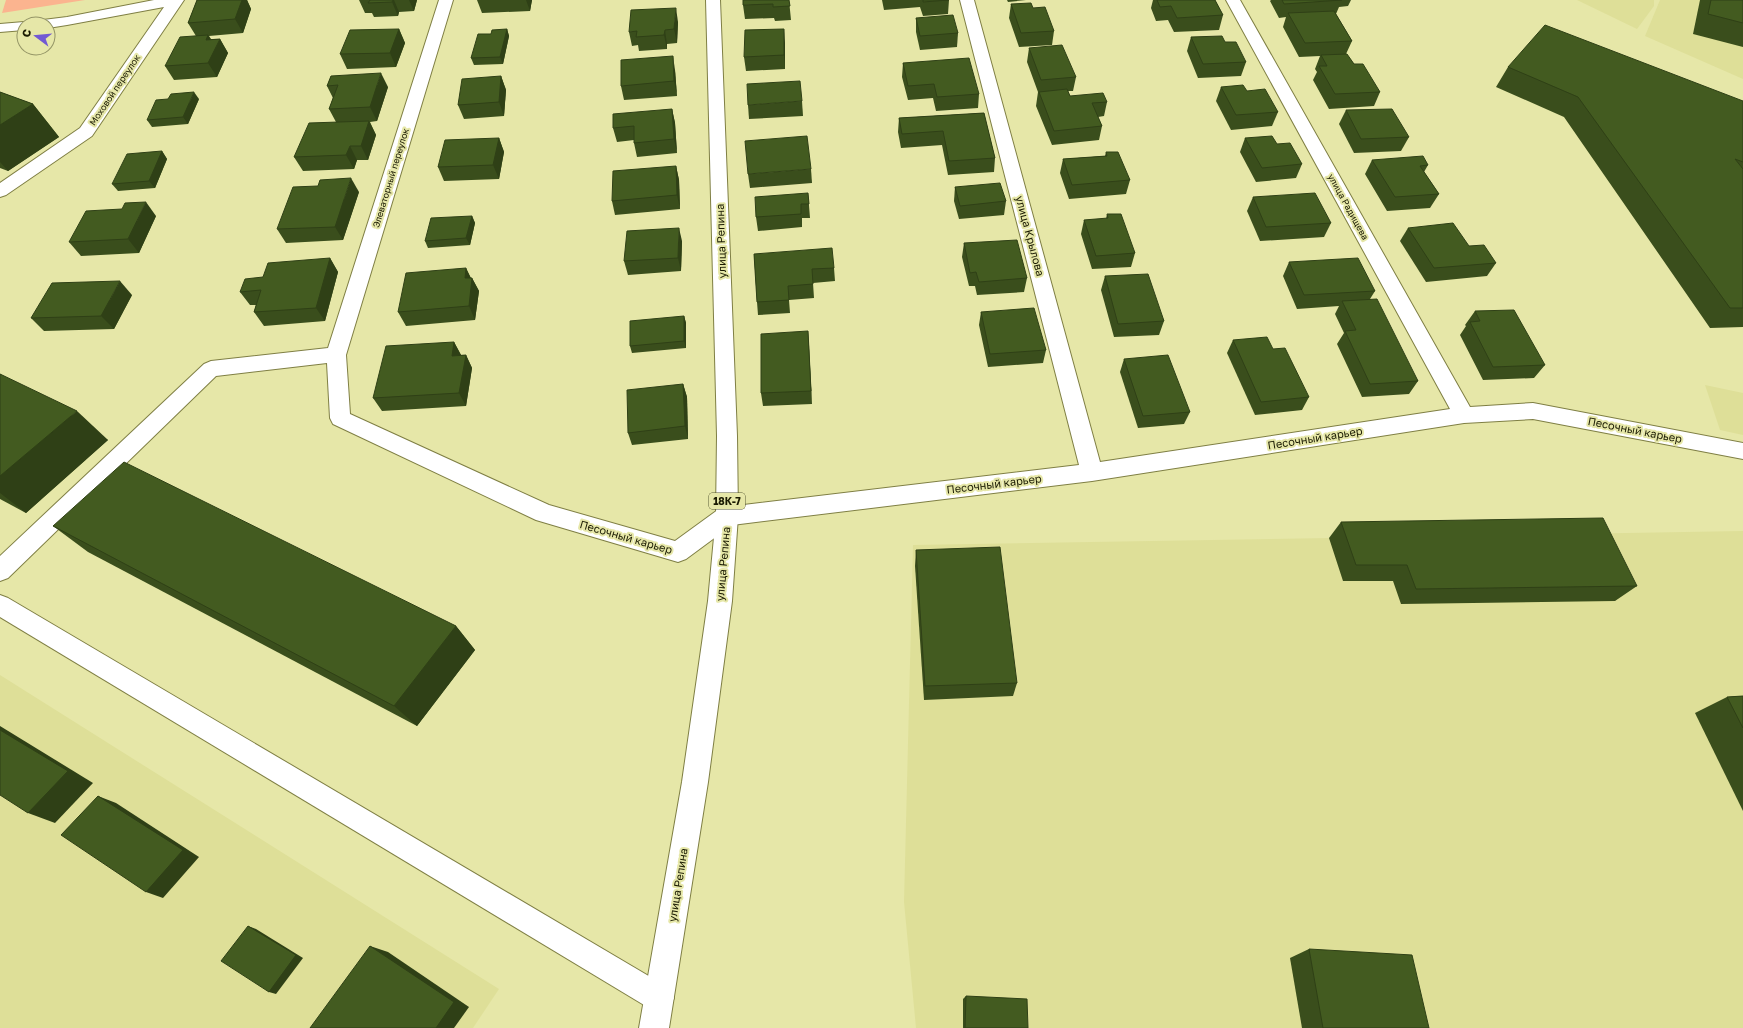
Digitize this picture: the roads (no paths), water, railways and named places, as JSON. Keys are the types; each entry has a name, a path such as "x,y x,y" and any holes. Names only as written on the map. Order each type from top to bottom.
{"street":[{"path":"56,22 176,0"},
{"name":"Моховой переулок","path":"0,191 86,132 176,0"},
{"name":"Элеваторный переулок","path":"336,355 446,0"},
{"name":"улица Репина","path":"654,1028 695,782 720,601 727,516 727,428 714,0"},
{"name":"улица Крылова","path":"967,0 1092,472"},
{"name":"улица Радищева","path":"1233,0 1464,415"},
{"path":"0,28 16,27"},
{"name":"Песочный карьер","path":"336,355 340,418 544,513 678,552 727,516 1092,472 1464,415 1533,411 1743,451"},
{"path":"0,572 211,369 336,355"},
{"path":"0,605 659,998"}]}
